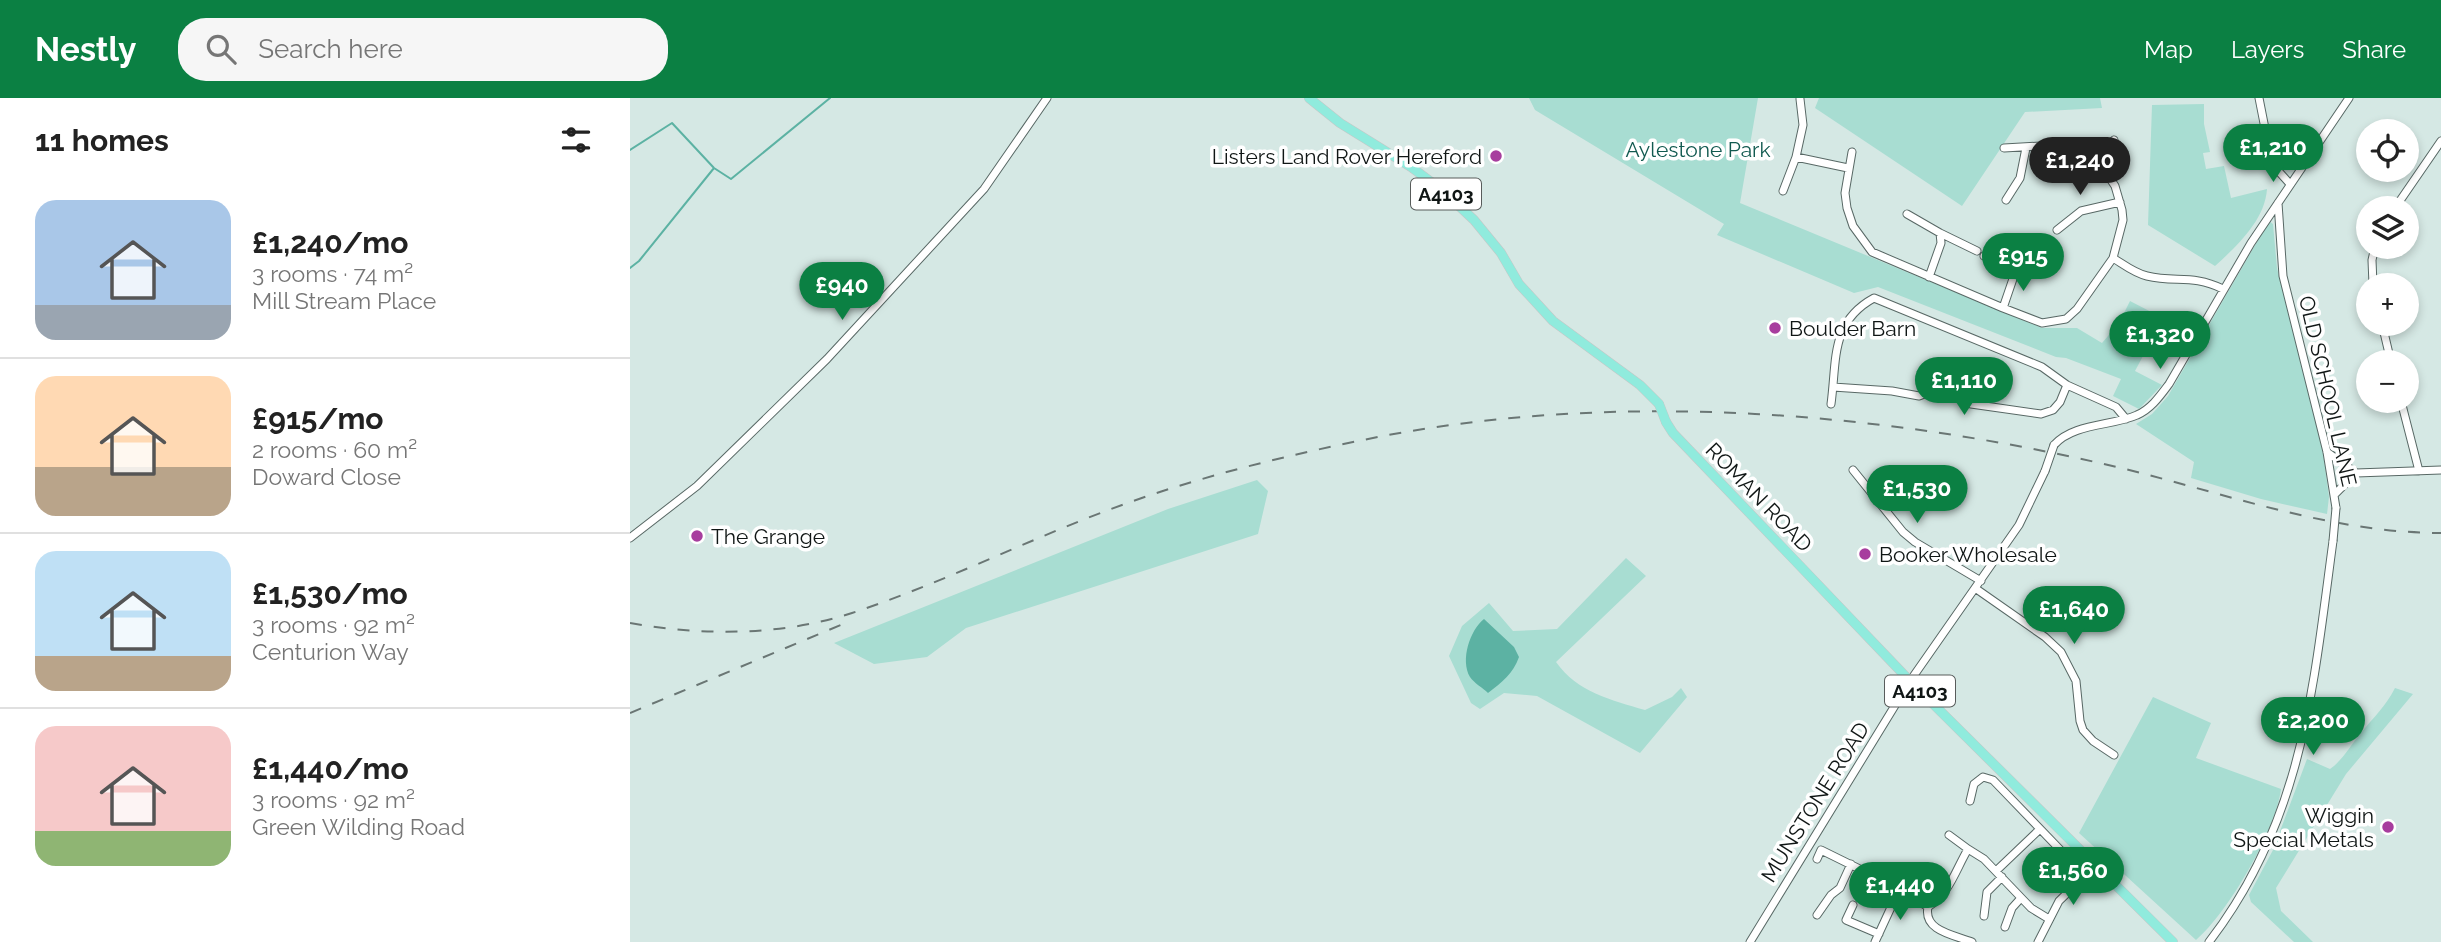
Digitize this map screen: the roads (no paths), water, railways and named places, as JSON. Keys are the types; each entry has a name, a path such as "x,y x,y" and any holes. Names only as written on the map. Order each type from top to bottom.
{"main road":[{"name":"ROMAN ROAD","path":"1309,98 1340,122 1411,167 1442,190 1474,220 1501,253 1519,284 1553,321 1640,385 1659,404 1673,433 1910,681 2174,942"}],"street":[{"path":"630,538 697,486 827,359 984,188 1047,98"},
{"path":"2259,98 2272,164 2290,184"},
{"path":"1831,404 1838,338 1848,317 1874,298 2042,367 2067,385 2116,407 2126,419 2145,411 2169,384 2277,202 2349,98"},
{"path":"1783,191 1796,157 1803,125 1800,99"},
{"path":"2099,162 2113,140"},
{"path":"2403,196 2441,141"},
{"path":"1852,152 1845,193 1847,208 1853,226 1872,253 2042,323 2066,319 2077,309 2113,258 2123,220 2115,186 2099,162 2059,145 2004,148"},
{"path":"2006,200 2020,178 2026,148"},
{"path":"1796,157 1848,168"},
{"path":"2057,230 2081,211 2120,202"},
{"name":"OLD SCHOOL LANE","path":"2209,942 2233,911 2255,871 2271,839 2290,788 2308,711 2333,541 2335,494 2283,276 2277,202"},
{"path":"1907,214 2016,270 2003,308"},
{"path":"1929,277 1941,243 1940,233"},
{"path":"2113,258 2142,275 2161,279 2200,280 2223,289"},
{"path":"1833,387 1892,391 1919,396 1932,391 1956,394 1971,404 2041,414 2053,411 2067,385"},
{"path":"2404,413 2419,471"},
{"name":"MUNSTONE ROAD","path":"1750,942 1910,681 2019,525 2045,471 2054,444 2059,439 2077,432 2126,419"},
{"path":"2327,453 2356,473 2441,470"},
{"path":"1853,470 1909,537 1980,581"},
{"path":"2335,494 2356,473"},
{"path":"1975,589 2045,636 2062,652 2076,681 2083,730 2114,755"},
{"path":"1970,801 1974,784 1983,777 1993,780 2071,860"},
{"path":"1984,916 1987,892 1999,874 2040,829"},
{"path":"1949,835 1999,874 2042,917 2049,919"},
{"path":"1817,859 1823,847 1892,884 1928,907"},
{"path":"1968,849 1946,892 1928,907 1926,917 1930,924 1972,942"},
{"path":"1817,915 1831,895 1840,888 1851,864"},
{"path":"2038,942 2059,901 2096,865"},
{"path":"1860,896 1870,874"},
{"path":"1853,905 1846,920 1877,938 1899,890"},
{"path":"2005,927 2011,910 2021,898"},
{"path":"1942,942 1946,932"}],"waterway":[{"path":"630,150 672,123 714,168 731,179 830,98"},
{"path":"630,268 639,261 714,168"}],"railway":[{"path":"630,623 685,630 741,632 825,621 915,590 1103,512 1199,480 1363,440 1453,425 1544,415 1637,411 1730,413 1915,429 2095,462 2310,517 2397,531 2441,533"},
{"path":"630,713 848,622"}],"place":[{"name":"Listers Land Rover Hereford","path":"1496,156"},
{"name":"Boulder Barn","path":"1775,328"},
{"name":"The Grange","path":"697,536"},
{"name":"Booker Wholesale","path":"1865,554"},
{"name":"Wiggin Special Metals","path":"2388,827"}],"park label":[{"name":"Aylestone Park","path":"1698,149"}]}
